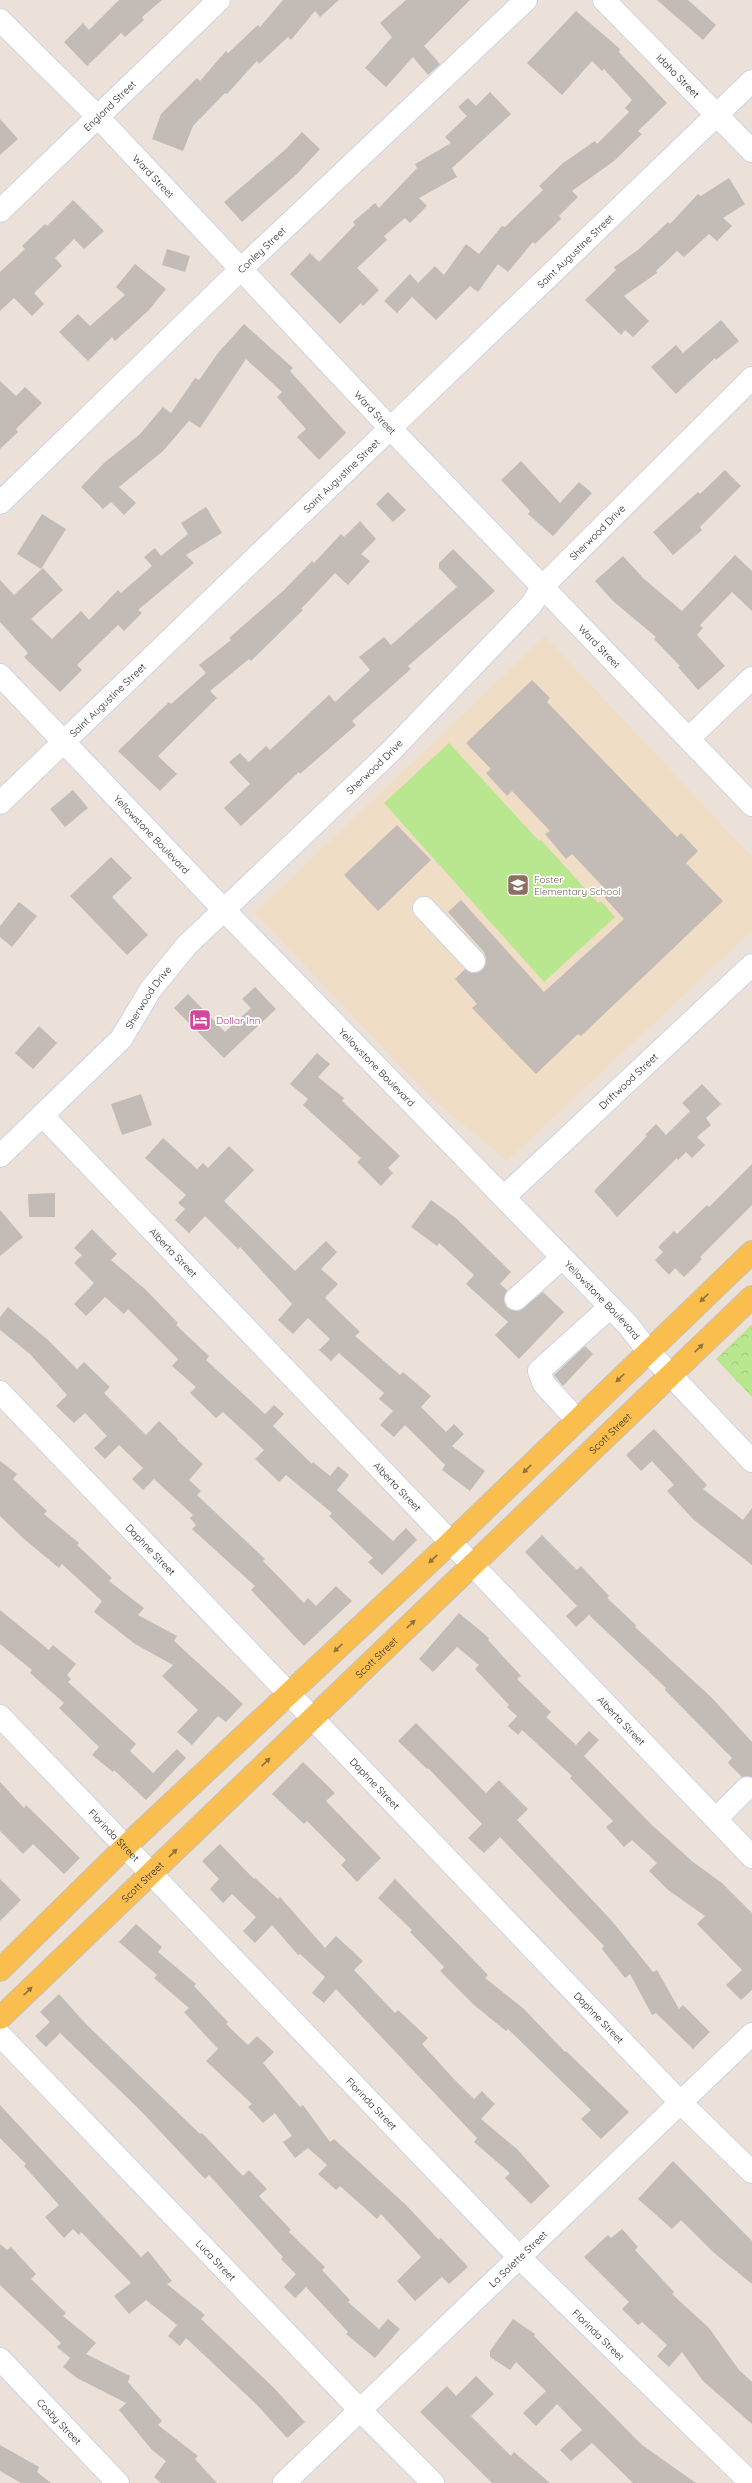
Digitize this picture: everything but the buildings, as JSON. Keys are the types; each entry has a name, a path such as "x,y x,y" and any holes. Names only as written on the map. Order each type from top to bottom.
{"main road":[{"path":"0,1970 125,1847 450,1543 752,1252"},
{"name":"Scott Street","path":"0,2018 151,1874 312,1717 472,1566 670,1374 752,1297"}],"street":[{"name":"England Street","path":"0,211 219,0"},
{"name":"Conley Street","path":"0,503 240,270 526,0"},
{"name":"Idaho Street","path":"604,0 752,151"},
{"name":"Ward Street","path":"0,20 98,117 240,270 390,428 752,805"},
{"name":"Saint Augustine Street","path":"0,803 752,81"},
{"name":"Sherwood Drive","path":"0,1156 121,1038 150,989 166,968 187,945 395,746 531,605 543,586 752,378"},
{"name":"Yellowstone Boulevard","path":"0,674 224,910 610,1307 648,1351 752,1461"},
{"path":"689,738 752,678"},
{"path":"424,908 474,961"},
{"name":"Driftwood Street","path":"504,1197 752,965"},
{"name":"Alberta Street","path":"42,1115 752,1857"},
{"path":"516,1299 562,1258"},
{"path":"577,1420 544,1384 539,1371 610,1307"},
{"name":"Daphne Street","path":"0,1392 682,2103 752,2172"},
{"name":"Florinda Street","path":"0,1716 520,2258 751,2483"},
{"path":"716,1819 747,1788"},
{"name":"La Salette Street","path":"284,2483 682,2103 752,2034"},
{"name":"Luca Street","path":"0,2036 359,2410 433,2483"},
{"name":"Cosby Street","path":"0,2359 118,2483"}],"shaded area":[{"name":"Foster Elementary School","path":"545,636 752,857 752,931 507,1161 429,1096 255,913"}],"green space":[{"path":"449,743 539,841 541,840 598,903 601,901 615,917 544,982 384,803"},
{"path":"752,1324 752,1397 716,1359"}],"place":[{"name":"Foster Elementary School","path":"518,885"},
{"name":"Dollar Inn","path":"200,1020"}]}
